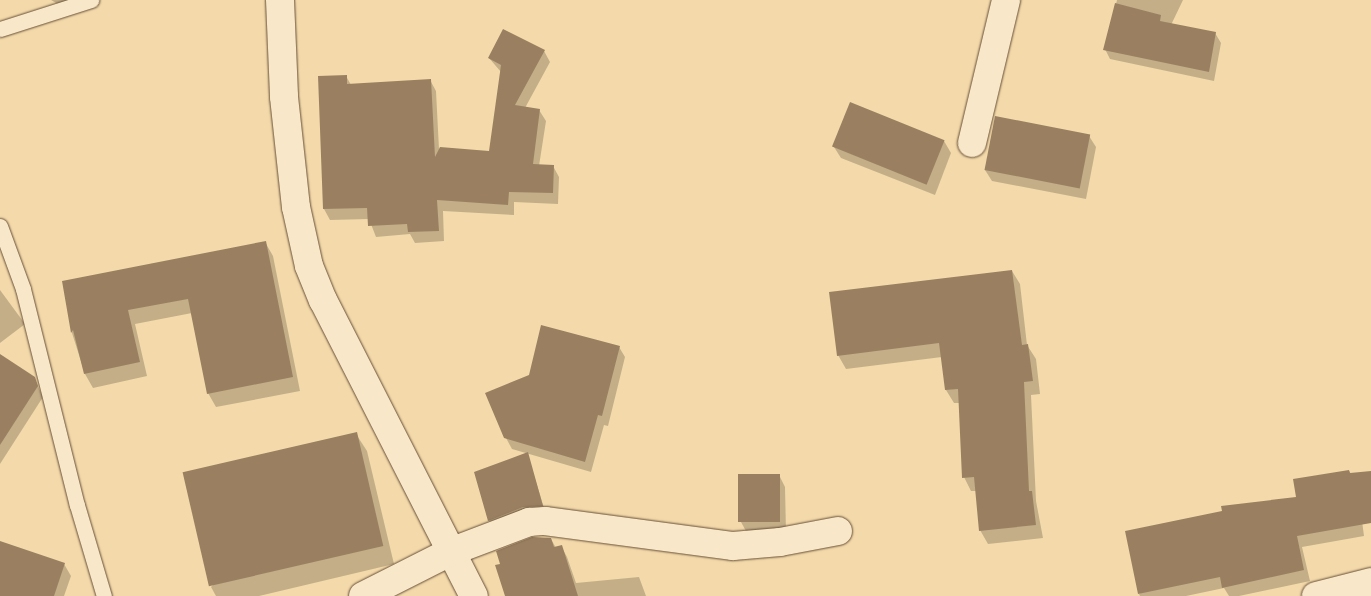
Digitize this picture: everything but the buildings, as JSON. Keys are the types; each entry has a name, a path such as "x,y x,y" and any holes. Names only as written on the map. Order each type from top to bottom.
{"street":[{"path":"280,0 284,97 293,180 301,238 309,266 323,300 403,453 450,552 474,596"},
{"path":"972,143 1006,0"},
{"path":"363,596 450,552 515,525 537,522 733,546 780,542 838,532"},
{"path":"1316,596 1371,582"}],"lane":[{"path":"0,30 91,0"},
{"path":"0,226 23,289 77,505 104,596"}]}
